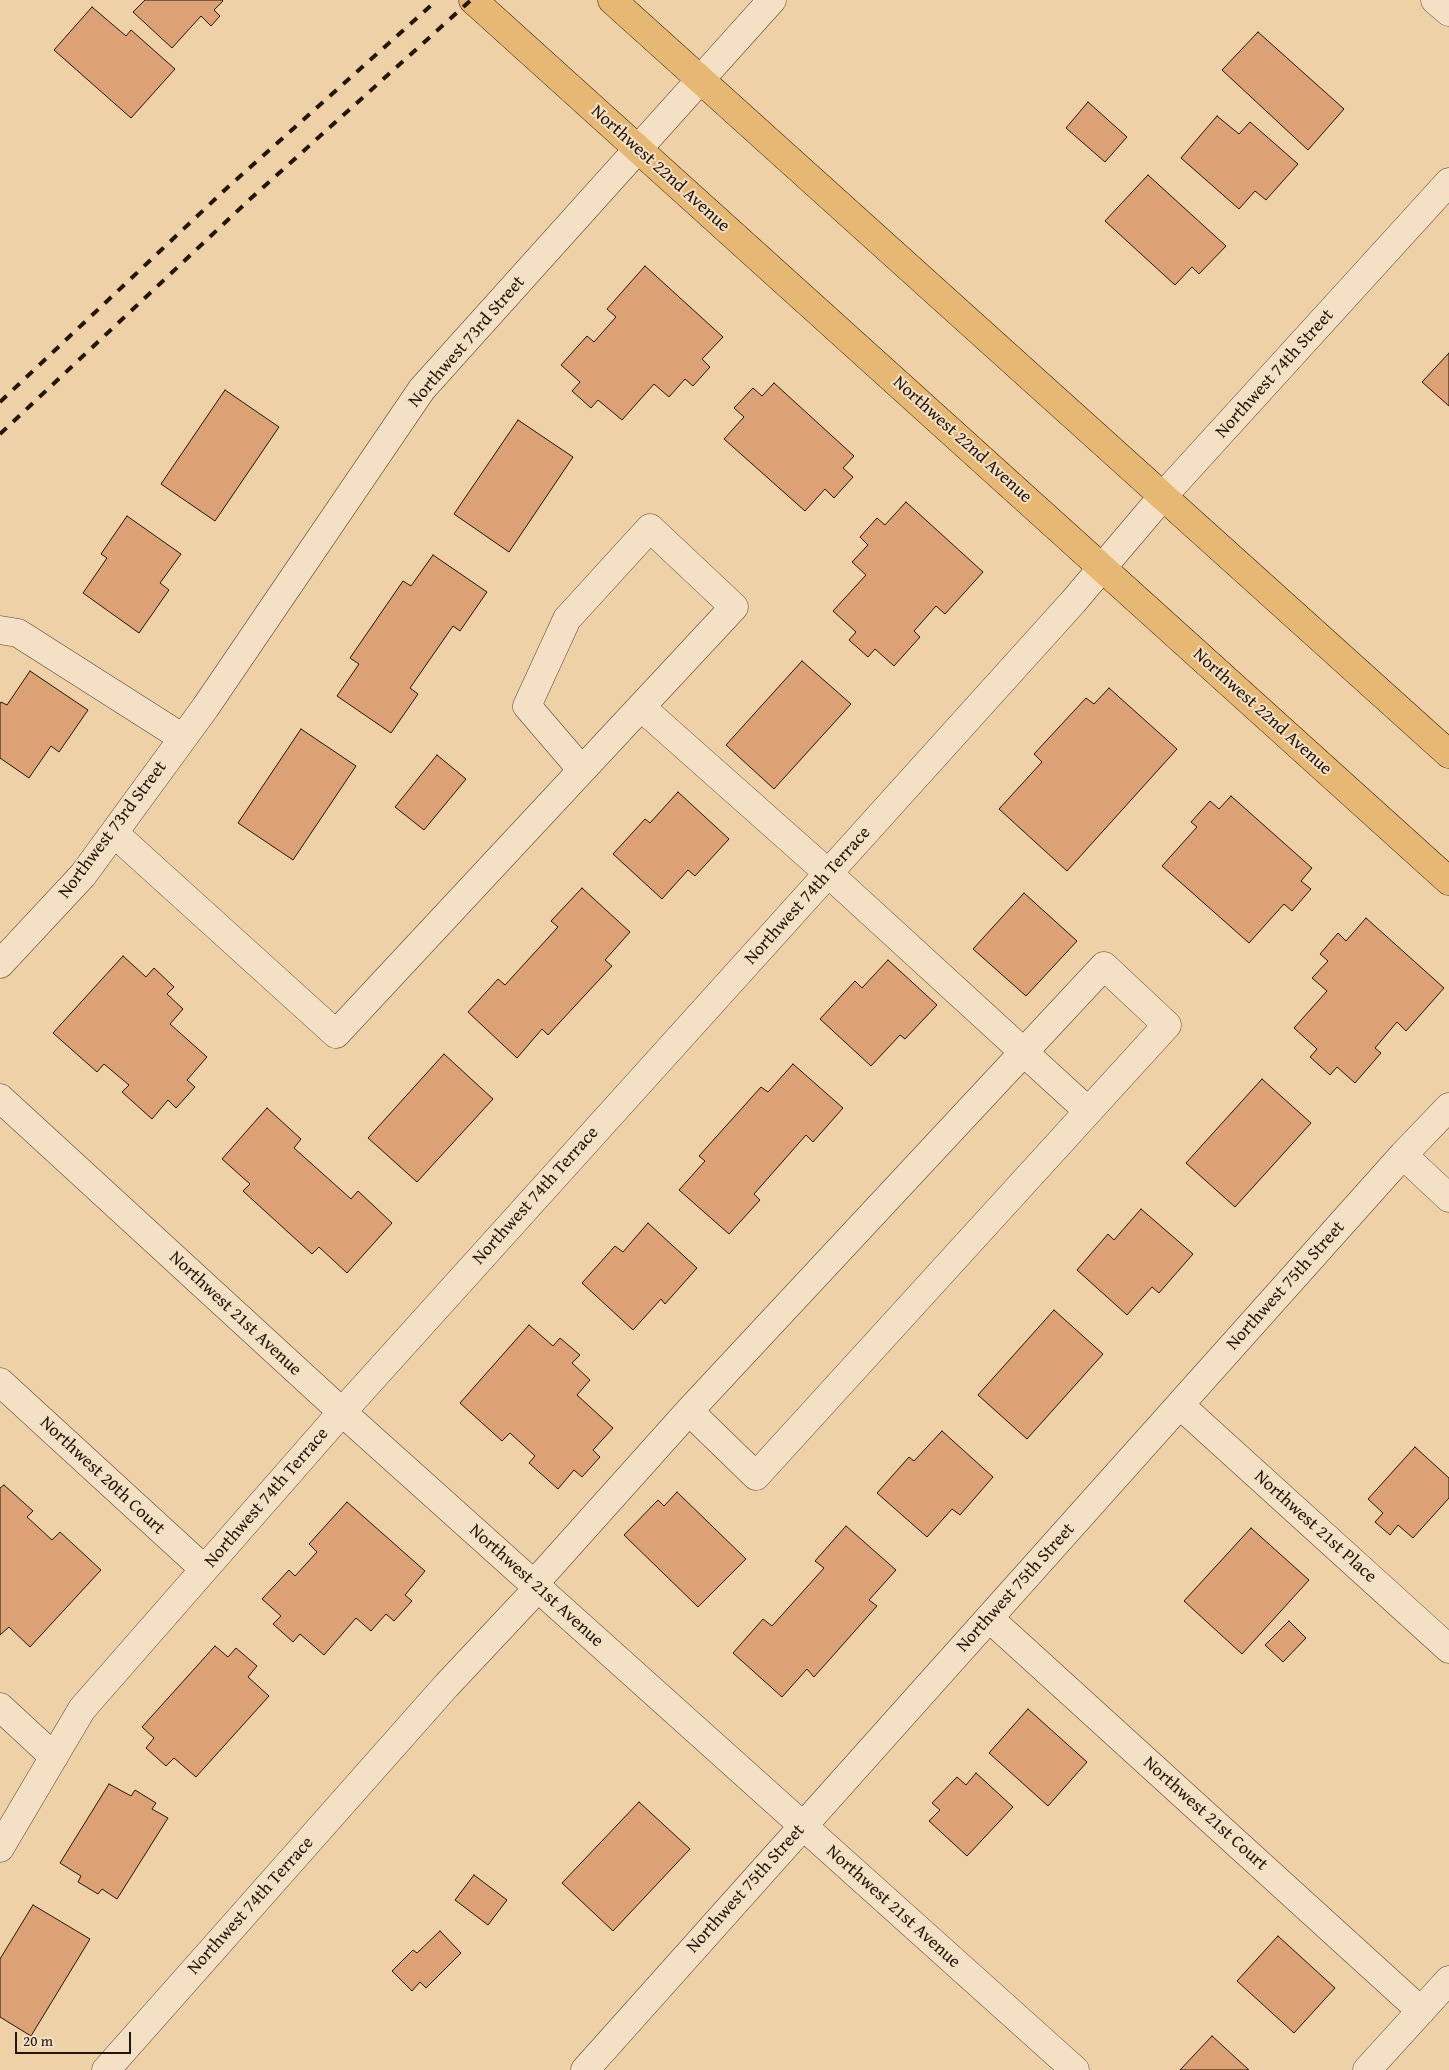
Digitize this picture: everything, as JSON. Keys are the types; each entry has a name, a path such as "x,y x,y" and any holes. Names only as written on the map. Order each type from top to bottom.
{"main road":[{"name":"Northwest 22nd Avenue","path":"473,0 1449,881"},
{"path":"612,0 1449,754"}],"street":[{"name":"Northwest 73rd Street","path":"0,964 83,876 183,738 422,389 772,0"},
{"path":"1435,0 1449,12"},
{"name":"Northwest 74th Street","path":"1103,568 1163,496 1449,182"},
{"path":"114,832 336,1034 734,607 650,528 568,619 527,706 581,769"},
{"name":"Northwest 74th Terrace","path":"0,1848 82,1709 342,1412 1103,568"},
{"path":"0,630 18,633 183,738"},
{"path":"641,707 828,873 1088,1111 756,1476 689,1411"},
{"name":"Northwest 74th Terrace","path":"106,2070 689,1411 1104,966 1168,1025 1088,1111"},
{"name":"Northwest 21st Avenue","path":"0,1098 342,1412 1074,2070"},
{"name":"Northwest 75th Street","path":"585,2070 802,1825 1403,1155 1449,1107"},
{"path":"1403,1155 1449,1198"},
{"name":"Northwest 20th Court","path":"0,1382 204,1570"},
{"name":"Northwest 21st Place","path":"1180,1405 1449,1649"},
{"name":"Northwest 21st Court","path":"989,1618 1421,2011"},
{"path":"0,1707 54,1757"},
{"path":"1367,2070 1449,1980"}],"building":[{"path":"145,0 223,1 214,10 220,16 211,26 201,16 172,48 133,12"},
{"path":"92,7 126,36 131,30 175,69 131,118 54,50"},
{"path":"1258,32 1344,109 1308,150 1222,70"},
{"path":"1088,102 1127,137 1105,162 1066,128"},
{"path":"1217,116 1239,134 1250,122 1298,164 1266,200 1255,191 1239,209 1181,158"},
{"path":"1148,175 1226,246 1199,274 1192,267 1175,285 1105,221"},
{"path":"645,266 723,337 702,359 710,367 693,386 685,379 669,397 654,384 622,420 598,400 591,408 572,391 580,382 561,365 587,336 594,342 616,317 607,309"},
{"path":"1449,353 1449,406 1422,382"},
{"path":"774,383 854,456 843,468 853,477 834,498 825,489 805,511 724,439 744,417 734,408 753,388 762,396"},
{"path":"225,390 279,427 215,521 161,484"},
{"path":"518,420 573,457 509,552 454,514"},
{"path":"906,502 983,572 945,614 936,606 914,631 920,637 894,666 875,649 868,657 849,640 856,632 833,611 866,575 852,562 868,545 860,537 877,518 885,525"},
{"path":"127,516 181,554 160,583 169,590 139,633 83,593 107,558 101,554"},
{"path":"433,555 487,592 460,631 453,626 410,688 418,694 391,733 337,696 359,664 350,658 403,581 411,586"},
{"path":"802,661 851,704 774,789 726,745"},
{"path":"30,671 88,710 59,752 51,746 29,778 0,758 0,704 1,702 7,705"},
{"path":"1109,688 1177,749 1067,871 999,809 1042,762 1034,754 1086,698 1094,704"},
{"path":"301,729 356,766 293,860 238,823"},
{"path":"437,755 466,779 424,830 395,807"},
{"path":"678,792 729,839 695,876 688,870 662,899 613,854 645,819 650,823"},
{"path":"1231,796 1312,868 1301,881 1311,889 1292,911 1284,904 1249,943 1162,866 1197,827 1191,822 1210,801 1219,809"},
{"path":"582,888 630,932 605,960 612,966 548,1035 542,1029 517,1058 468,1012 498,979 505,985 558,927 551,921"},
{"path":"1024,893 1077,941 1026,996 973,949"},
{"path":"1366,918 1444,988 1406,1031 1397,1022 1375,1048 1381,1053 1355,1083 1337,1067 1330,1075 1310,1057 1317,1049 1294,1028 1327,991 1312,978 1328,961 1320,954 1338,933 1346,941"},
{"path":"123,956 146,977 154,968 174,987 167,994 183,1009 170,1024 207,1057 187,1080 195,1087 176,1108 168,1100 152,1119 122,1092 129,1085 104,1064 97,1072 53,1033"},
{"path":"888,960 937,1005 905,1039 900,1035 871,1066 820,1019 855,981 862,988"},
{"path":"444,1054 493,1099 417,1182 368,1138"},
{"path":"793,1064 843,1108 813,1142 806,1135 754,1194 760,1200 729,1234 679,1190 705,1161 699,1156 761,1087 768,1092"},
{"path":"1262,1079 1311,1123 1235,1207 1186,1163"},
{"path":"267,1108 301,1139 294,1148 351,1199 358,1191 392,1223 347,1273 319,1247 312,1254 243,1191 250,1184 222,1159"},
{"path":"1141,1209 1193,1254 1159,1293 1152,1287 1127,1315 1077,1270 1108,1234 1114,1240"},
{"path":"648,1223 697,1268 665,1304 661,1299 633,1330 582,1283 615,1246 623,1252"},
{"path":"1054,1310 1103,1354 1027,1439 978,1395"},
{"path":"529,1325 553,1346 560,1338 580,1355 572,1363 590,1380 577,1395 613,1428 593,1450 600,1457 582,1477 574,1470 558,1489 529,1463 535,1456 510,1433 502,1441 460,1403"},
{"path":"942,1431 993,1477 960,1515 952,1509 927,1537 877,1493 909,1457 914,1461"},
{"path":"1415,1447 1449,1478 1449,1498 1413,1538 1398,1525 1390,1535 1375,1522 1383,1513 1368,1499"},
{"path":"4,1485 33,1511 27,1517 52,1540 60,1532 101,1570 30,1647 9,1627 0,1635 0,1488"},
{"path":"677,1492 746,1559 698,1607 624,1535 658,1500 664,1506"},
{"path":"347,1502 425,1571 405,1595 412,1601 394,1621 386,1614 371,1631 356,1618 324,1655 300,1634 293,1642 273,1624 281,1616 262,1599 289,1570 295,1576 317,1552 309,1544"},
{"path":"846,1526 896,1570 869,1600 877,1606 814,1677 807,1669 782,1697 733,1653 763,1619 772,1626 824,1568 815,1561"},
{"path":"1251,1528 1309,1580 1242,1654 1184,1601"},
{"path":"1289,1621 1306,1638 1283,1662 1265,1645"},
{"path":"215,1646 228,1657 236,1648 257,1666 248,1677 269,1696 196,1777 174,1758 166,1766 146,1748 154,1738 142,1727"},
{"path":"1028,1709 1087,1762 1048,1806 989,1753"},
{"path":"976,1773 1013,1807 967,1856 929,1821 940,1810 932,1803 957,1777 966,1785"},
{"path":"109,1784 131,1796 135,1790 156,1803 152,1809 168,1818 117,1899 102,1889 98,1894 78,1882 81,1876 60,1863"},
{"path":"639,1802 690,1849 613,1931 562,1883"},
{"path":"474,1875 507,1900 488,1925 455,1900"},
{"path":"33,1905 90,1939 31,2036 0,2017 0,1959"},
{"path":"440,1931 461,1953 426,1988 420,1982 412,1991 392,1971 413,1950 417,1953"},
{"path":"1278,1936 1335,1988 1294,2033 1237,1981"},
{"path":"1212,2036 1249,2070 1180,2070"}],"railway":[{"path":"0,402 228,187 437,0"},
{"path":"0,434 248,201 471,0"}]}
